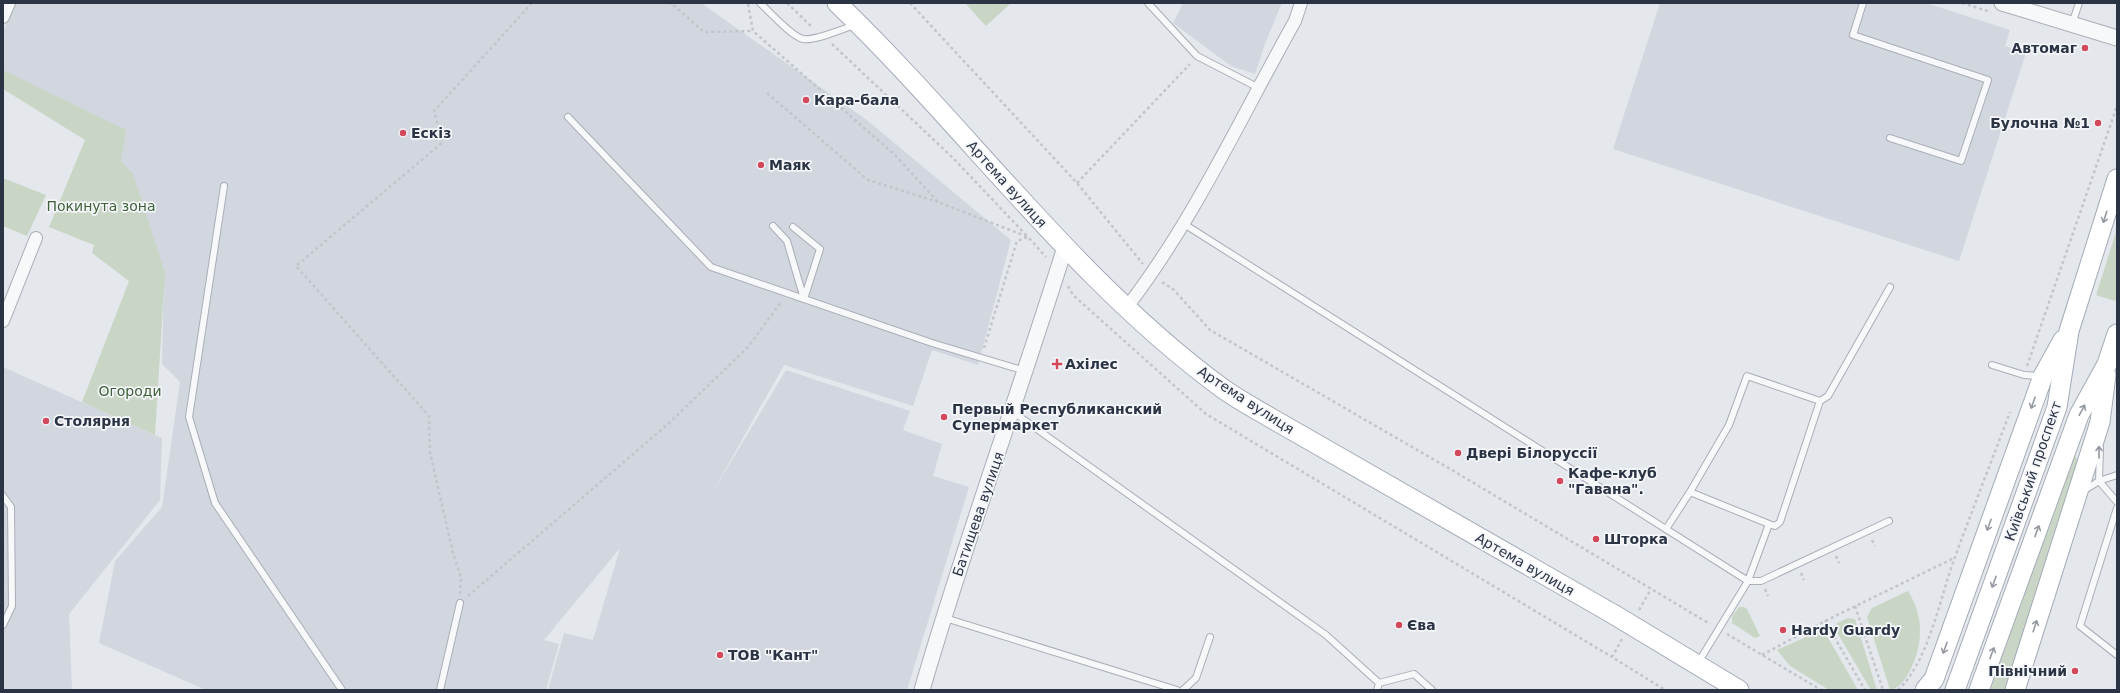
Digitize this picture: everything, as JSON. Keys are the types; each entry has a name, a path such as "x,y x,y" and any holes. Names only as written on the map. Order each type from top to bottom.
{"main road":[{"name":"Артема вулиця","path":"837,3 874,39 1065,247 1175,352 1229,392 1698,664 1739,690"},
{"name":"Київський проспект","path":"1955,690 2057,407 2069,330 2117,180"},
{"path":"1925,690 1934,679 2043,376 2069,330"},
{"name":"Київський проспект","path":"1979,690 2079,415 2110,364 2117,334"},
{"path":"2015,690 2100,422 2110,364"}],"street":[{"path":"3,17 9,3"},
{"path":"1127,307 1152,275 1184,224 1257,87 1295,21 1301,3"},
{"path":"2008,4 2117,38"},
{"path":"3,321 36,238"},
{"name":"Батищева вулиця","path":"922,690 943,617 1013,412 1065,247"}],"lane":[{"path":"760,3 795,35 803,39 858,24"},
{"path":"1148,3 1197,56 1257,87"},
{"path":"1863,3 1853,35 1988,80 1961,161 1890,138"},
{"path":"2072,25 2078,3"},
{"path":"568,117 711,267 981,358 1025,371"},
{"path":"224,186 189,418 215,503 342,690"},
{"path":"1184,224 1748,581 1761,581 1889,521"},
{"path":"773,226 786,241 804,299"},
{"path":"794,227 820,249 804,299"},
{"path":"1690,492 1768,524 1775,526 1780,522 1820,401 1828,396 1890,287"},
{"path":"1992,365 2024,375 2043,376"},
{"path":"1666,530 1729,425 1747,376 1820,401"},
{"path":"1013,412 1326,634 1379,683"},
{"path":"2100,422 2099,481 2117,502"},
{"path":"2077,495 2099,481 2117,475"},
{"path":"3,496 11,507 12,606 3,625"},
{"path":"2117,508 2115,523 2080,626 2117,655"},
{"path":"1698,664 1720,630 1748,581 1768,524"},
{"path":"440,690 460,603"},
{"path":"943,617 1177,690"},
{"path":"1183,690 1196,678 1210,637"},
{"path":"1379,683 1414,674 1432,690"},
{"path":"1377,690 1379,683"}],"path":[{"path":"460,603 461,577 453,553 430,453 429,416 296,266 443,142 434,111 532,3"},
{"path":"668,3 672,4 704,32 753,31"},
{"path":"787,3 952,157 1028,236 1018,241 981,358"},
{"path":"910,3 1077,183 1152,275 1174,290 1210,330 1457,473 1821,690"},
{"path":"1077,183 1197,56"},
{"path":"767,93 868,180 938,202"},
{"path":"2024,375 2117,106"},
{"path":"460,603 668,424 748,347 787,293"},
{"path":"1898,690 1911,676 1922,654 1954,558 2013,404"},
{"path":"1762,655 1825,621 1954,558"},
{"path":"1855,606 1883,690"},
{"path":"1825,621 1866,690"}],"shaded area":[{"name":"Маяк","path":"15,3 701,3 868,121 1011,240 978,365 932,350 913,406 784,365 711,495 786,370 910,411 903,430 942,444 933,476 969,487 907,690 548,690 564,633 593,640 620,548 544,640 559,644 546,690 206,690 99,643 115,561 162,507 180,382 162,364 164,273 122,164 3,70 3,32"},
{"path":"1183,3 1282,3 1265,44 1255,74 1231,66 1173,23"},
{"path":"1660,3 1926,3 2010,30 2005,46 2026,53 1959,261 1613,149"},
{"path":"3,367 162,438 160,500 69,614 72,690 3,690"}],"green space":[{"path":"965,3 1011,3 986,26"},
{"name":"Покинута зона","path":"3,70 126,130 121,161 133,174 165,273 155,435 82,402 129,281 92,253 94,245 49,227 85,140 3,89"},
{"name":"Покинута зона","path":"3,178 46,195 27,236 3,226"},
{"path":"2117,229 2117,295 2115,301 2096,295"},
{"path":"2075,455 2078,462 2005,690 1990,690"},
{"path":"1908,591 1917,612 1920,632 1919,643 1913,664 1903,682 1890,690 1867,617 1872,608"},
{"path":"1739,607 1744,607 1747,609 1760,636 1755,638 1732,623 1732,616"},
{"path":"1848,618 1855,619 1877,690 1871,690 1835,629 1837,623"},
{"path":"1817,632 1826,634 1858,690 1829,690 1790,666 1777,650"}],"place":[{"name":"Автомаг","path":"2085,48"},
{"name":"Кара-бала","path":"806,100"},
{"name":"Булочна №1","path":"2098,123"},
{"name":"Ескіз","path":"403,133"},
{"name":"Маяк","path":"761,165"},
{"name":"Ахілес","path":"1057,364"},
{"name":"Первый Республиканский Супермаркет","path":"944,417"},
{"name":"Столярня","path":"46,421"},
{"name":"Двері Білоруссії","path":"1458,453"},
{"name":"Кафе-клуб \"Гавана\".","path":"1560,481"},
{"name":"Шторка","path":"1596,539"},
{"name":"Єва","path":"1399,625"},
{"name":"Hardy Guardy","path":"1783,630"},
{"name":"ТОВ \"Кант\"","path":"720,655"},
{"name":"Північний","path":"2075,671"}],"park label":[{"name":"Огороди","path":"130,391"}]}
